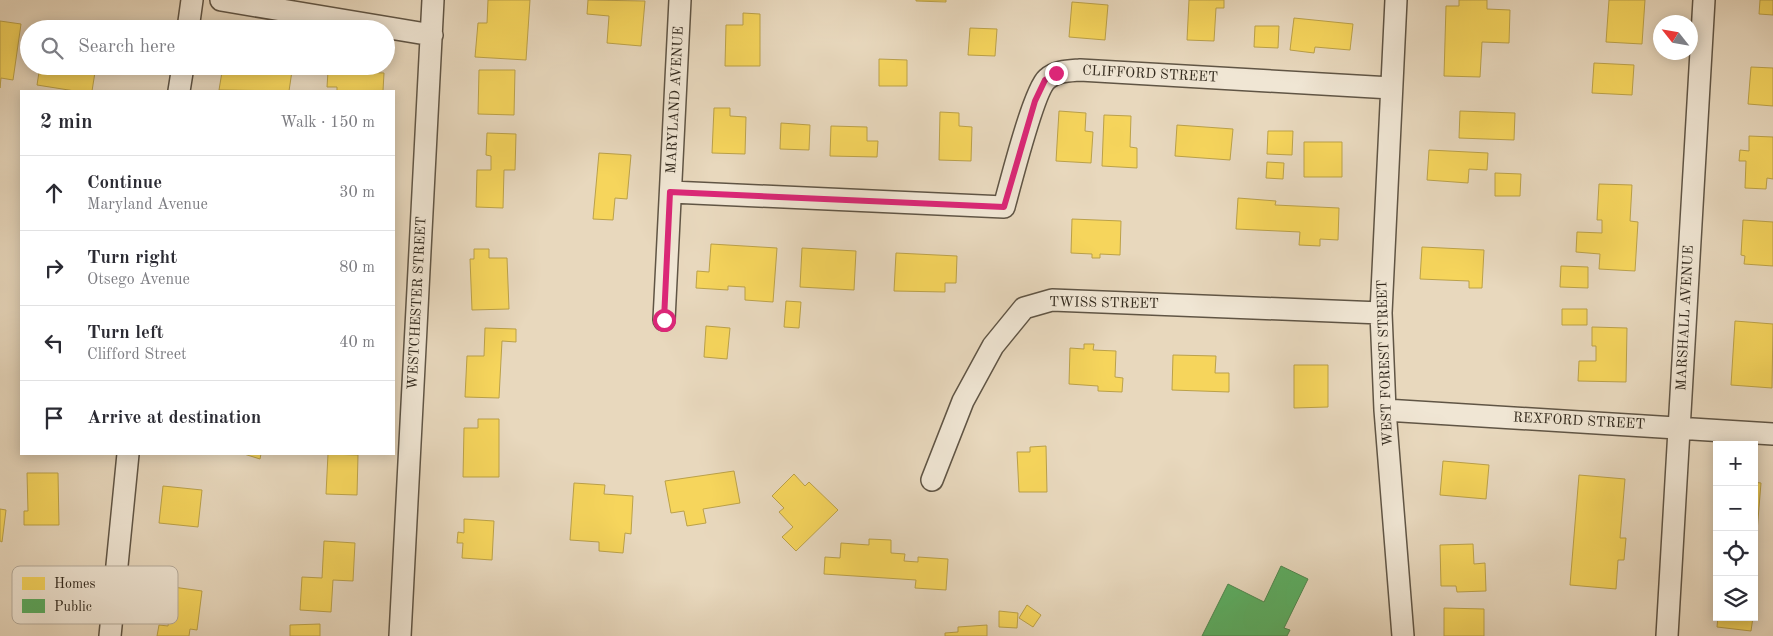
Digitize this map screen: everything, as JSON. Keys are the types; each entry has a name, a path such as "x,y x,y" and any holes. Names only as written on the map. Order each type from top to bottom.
{"street":[{"path":"189,20 192,0"},
{"path":"221,0 342,20"},
{"name":"WESTCHESTER STREET","path":"400,636 434,0"},
{"name":"MARYLAND AVENUE","path":"664,320 680,0"},
{"name":"WEST FOREST STREET","path":"1396,0 1381,313 1385,410 1403,636"},
{"name":"MARSHALL AVENUE","path":"1667,636 1704,0"},
{"path":"395,29 432,35"},
{"name":"CLIFFORD STREET","path":"670,192 1004,207 1035,101 1045,80 1056,73 1080,70 1391,88"},
{"path":"179,90 182,75"},
{"name":"TWISS STREET","path":"932,480 963,401 993,346 1024,308 1052,300 1381,313"},
{"name":"REXFORD STREET","path":"1385,410 1773,434"},
{"path":"117,566 128,455"}],"building: Homes":[{"path":"488,0 530,0 526,60 475,57 478,23 487,23"},
{"path":"588,0 645,1 641,46 607,43 609,16 587,14"},
{"path":"946,0 946,2 916,1"},
{"path":"1189,0 1224,0 1224,8 1216,8 1214,41 1187,40"},
{"path":"1459,0 1487,0 1487,9 1510,10 1509,43 1482,42 1480,77 1444,76 1446,6 1459,6"},
{"path":"1609,0 1645,0 1642,44 1606,42"},
{"path":"1760,0 1773,0 1773,15 1759,14"},
{"path":"1072,2 1108,5 1105,40 1069,37"},
{"path":"743,13 760,14 760,66 725,66 726,25 743,25"},
{"path":"1294,18 1353,24 1350,50 1315,47 1314,53 1290,50"},
{"path":"0,21 20,24 13,80 1,78 0,88"},
{"path":"1255,26 1279,26 1278,48 1254,47"},
{"path":"970,28 997,29 995,56 968,55"},
{"path":"879,59 907,60 907,86 879,86"},
{"path":"1594,63 1634,65 1632,95 1592,93"},
{"path":"1751,67 1773,68 1773,106 1748,104"},
{"path":"479,70 515,70 514,115 478,114"},
{"path":"39,75 95,75 92,90 69,90 37,85"},
{"path":"222,75 291,75 289,90 219,90"},
{"path":"328,75 384,75 383,90 337,90 337,87 327,87"},
{"path":"714,108 730,108 730,116 746,117 745,154 712,153"},
{"path":"1059,111 1086,113 1085,131 1093,132 1091,163 1056,161"},
{"path":"1460,111 1515,113 1514,140 1459,138"},
{"path":"940,112 959,113 959,126 972,127 971,161 939,160"},
{"path":"1104,115 1131,116 1130,147 1137,148 1137,168 1102,166"},
{"path":"781,123 810,125 809,150 780,149"},
{"path":"1177,125 1233,129 1230,160 1175,156"},
{"path":"831,126 867,127 867,141 878,141 877,157 830,156"},
{"path":"1268,131 1293,131 1292,155 1267,154"},
{"path":"487,133 516,134 515,170 504,170 503,208 476,207 477,170 491,170 491,156 486,155"},
{"path":"1749,136 1773,137 1773,179 1767,178 1766,189 1745,188 1746,161 1739,161 1740,150 1749,151"},
{"path":"1304,142 1342,142 1342,177 1304,177"},
{"path":"1429,150 1488,153 1487,170 1469,169 1468,183 1427,180"},
{"path":"599,153 631,155 627,199 615,198 613,220 593,219"},
{"path":"1267,162 1284,163 1283,179 1266,178"},
{"path":"1495,173 1521,174 1520,196 1495,196"},
{"path":"1599,184 1632,185 1630,221 1638,222 1635,271 1599,269 1600,254 1576,252 1577,232 1602,233 1602,220 1597,220"},
{"path":"1238,198 1276,201 1275,205 1339,208 1338,240 1320,239 1320,246 1299,245 1300,232 1236,229"},
{"path":"1072,219 1121,221 1120,255 1100,254 1100,258 1092,258 1092,254 1071,253"},
{"path":"1743,220 1773,222 1773,266 1744,264 1745,256 1741,255"},
{"path":"711,244 777,248 773,302 745,300 745,287 728,286 728,290 696,288 697,271 709,272"},
{"path":"1422,247 1484,250 1482,288 1469,288 1469,281 1420,279"},
{"path":"802,248 856,251 854,290 800,287"},
{"path":"474,249 489,249 489,258 507,258 509,309 472,310 470,259 474,259"},
{"path":"896,253 957,256 956,283 945,283 945,292 894,291"},
{"path":"1561,266 1588,267 1588,288 1560,287"},
{"path":"786,301 801,302 799,328 784,327"},
{"path":"1562,309 1587,309 1587,325 1562,325"},
{"path":"1735,321 1773,324 1772,388 1731,385"},
{"path":"706,326 730,328 727,359 704,357"},
{"path":"1592,327 1627,328 1626,382 1578,381 1579,361 1596,361 1596,346 1592,346"},
{"path":"485,328 516,329 516,342 502,341 499,398 465,397 467,356 484,356"},
{"path":"1084,344 1094,344 1093,350 1116,351 1115,377 1123,378 1122,392 1098,391 1098,386 1069,384 1070,348 1084,349"},
{"path":"1173,355 1216,356 1215,373 1229,373 1229,392 1172,390"},
{"path":"1294,365 1328,365 1328,407 1294,408"},
{"path":"478,419 499,419 499,477 463,477 464,428 478,428"},
{"path":"1046,446 1047,492 1019,492 1017,452 1030,452 1030,447"},
{"path":"247,455 261,455 260,459"},
{"path":"328,455 358,455 357,495 326,494"},
{"path":"1443,461 1489,465 1486,499 1440,495"},
{"path":"734,471 740,503 703,509 706,523 687,526 684,511 671,513 665,481"},
{"path":"27,473 58,473 59,525 24,525 24,511 28,511"},
{"path":"794,474 805,486 809,482 838,510 796,551 782,537 793,527 779,512 784,508 772,496"},
{"path":"1579,475 1625,479 1620,538 1626,538 1624,560 1618,560 1616,589 1570,585"},
{"path":"574,483 605,485 604,494 633,496 631,534 625,533 623,553 599,551 599,542 570,540"},
{"path":"1758,483 1761,483 1758,520"},
{"path":"163,486 202,490 198,527 159,523"},
{"path":"0,509 6,510 2,542 0,541"},
{"path":"464,519 494,521 492,560 462,558 463,543 457,543 458,532 464,533"},
{"path":"869,539 891,540 891,553 905,554 904,561 918,562 918,557 948,559 946,590 915,588 916,580 824,574 825,557 840,558 841,543 869,545"},
{"path":"324,541 355,543 353,581 333,580 331,612 300,610 302,577 322,578"},
{"path":"1473,544 1474,564 1485,563 1486,591 1457,592 1456,586 1441,586 1440,545"},
{"path":"178,588 202,591 197,630 190,629 189,636 157,636 159,625 168,626 168,624 178,624"},
{"path":"1027,605 1041,615 1033,627 1019,618"},
{"path":"1444,608 1484,609 1484,636 1444,636"},
{"path":"999,611 1018,613 1017,628 999,627"},
{"path":"1718,621 1752,621 1751,631 1717,627"},
{"path":"320,624 320,636 290,636 290,625"},
{"path":"987,625 987,636 945,636 945,633 958,632 958,627"}],"building: Public":[{"path":"1281,566 1308,579 1284,628 1290,630 1287,636 1202,636 1228,584 1264,602"}],"route":[{"path":"664,320 670,192 1004,207 1035,101 1045,80 1056,73"}]}
